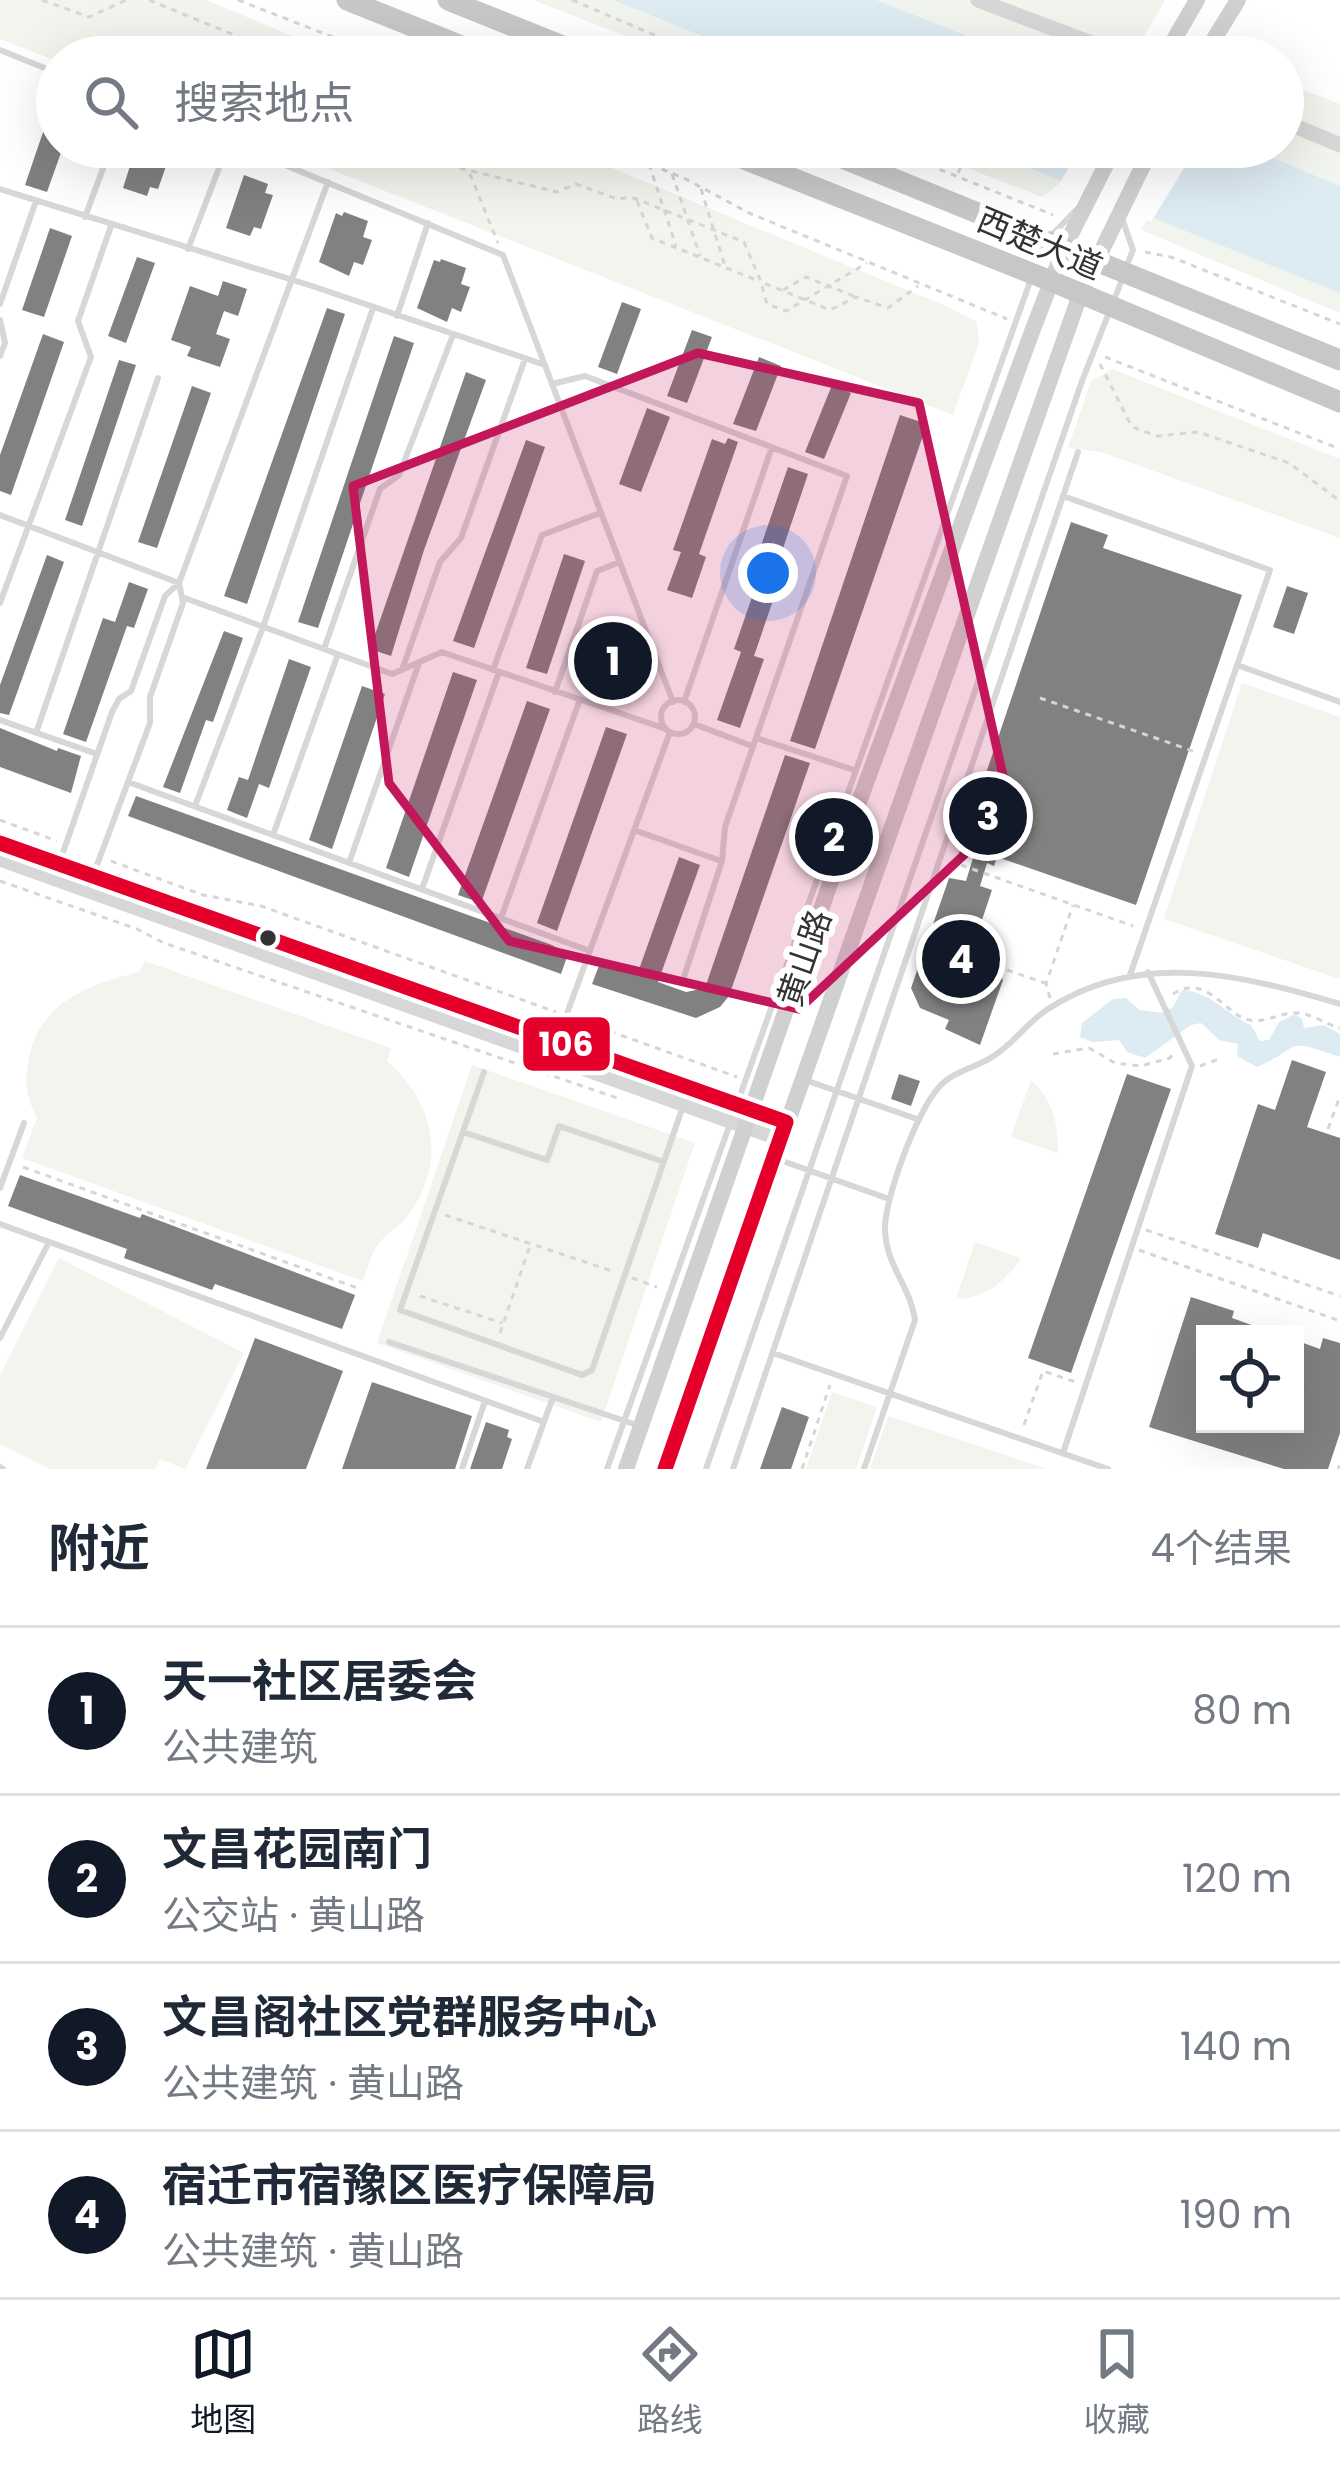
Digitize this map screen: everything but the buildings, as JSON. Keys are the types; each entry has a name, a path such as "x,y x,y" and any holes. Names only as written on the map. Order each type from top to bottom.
{"highway":[{"path":"347,0 437,36"},
{"path":"448,0 538,36"},
{"name":"西楚大道","path":"767,168 1340,402"},
{"name":"西楚大道","path":"868,168 1340,360"}],"main road":[{"path":"1176,36 1197,0"},
{"path":"1216,36 1238,0"},
{"name":"黄山路","path":"626,1469 632,1424 740,1114 1042,277 1056,243 1104,168"},
{"name":"黄山路","path":"664,1469 1080,296 1141,168"}],"street":[{"path":"978,0 1073,36"},
{"path":"1304,130 1340,145"},
{"path":"0,843 557,1039 687,1096"},
{"path":"0,859 783,1130"}],"lane":[{"path":"0,50 36,65"},
{"path":"85,217 103,168"},
{"path":"188,249 219,168"},
{"path":"293,168 503,255 673,702"},
{"path":"58,864 112,712 119,699 131,692 165,596 179,583 328,182"},
{"path":"0,189 545,365"},
{"path":"0,304 36,201"},
{"path":"706,1469 1133,250 1119,210"},
{"path":"397,316 428,223"},
{"path":"0,603 91,357 78,321 111,226"},
{"path":"607,1469 632,1424 669,1291 740,1114 743,1079 861,772 1014,322 1042,277"},
{"path":"195,806 373,308"},
{"path":"0,320 5,343 0,356"},
{"path":"324,649 380,489 399,475 453,335"},
{"path":"402,670 440,562 461,538 525,358"},
{"path":"552,384 585,376 848,476 725,827 722,861 682,983"},
{"path":"36,733 158,379"},
{"path":"684,701 772,447"},
{"path":"734,1469 1078,452"},
{"path":"1064,496 1270,570 1130,975"},
{"path":"422,890 542,535 601,512"},
{"path":"0,515 179,583"},
{"path":"555,692 597,572 620,562"},
{"path":"93,876 150,723 150,697 183,603 179,583"},
{"path":"182,597 392,674 442,652 681,734 694,724"},
{"path":"273,835 338,655"},
{"path":"349,863 419,663"},
{"path":"1237,665 1340,702"},
{"path":"500,918 579,700"},
{"path":"557,1039 668,730 662,713 673,702 684,701 692,708 694,724"},
{"path":"0,720 97,754"},
{"path":"694,724 861,772"},
{"path":"128,782 590,951"},
{"path":"634,830 722,861"},
{"path":"1064,1454 1192,1066 1148,972"},
{"path":"864,1469 915,1320 913,1306 889,1262 886,1218 919,1119 941,1084 994,1056 1052,1005 1130,975 1222,974 1340,1004"},
{"path":"484,1072 400,1310 583,1375 589,1373 687,1096"},
{"path":"802,1078 919,1119"},
{"path":"0,1188 24,1123"},
{"path":"463,1132 547,1160 559,1126 664,1162"},
{"path":"773,1158 890,1200"},
{"path":"0,1224 544,1422"},
{"path":"0,1338 49,1242"},
{"path":"389,1342 632,1424"},
{"path":"773,1353 1020,1438 1084,1465 1108,1469"},
{"path":"527,1469 553,1397"},
{"path":"462,1469 485,1401"}],"path":[{"path":"42,0 89,17 126,0"},
{"path":"149,0 237,36"},
{"path":"238,0 331,36"},
{"path":"572,0 655,36"},
{"path":"460,168 557,192 576,184 617,199 637,199 744,242 767,304 786,311 867,263"},
{"path":"650,168 676,248"},
{"path":"658,168 749,213 1014,322"},
{"path":"957,176 960,168"},
{"path":"469,170 503,255"},
{"path":"672,174 700,257"},
{"path":"700,188 726,268"},
{"path":"637,199 648,234 676,248 835,310 856,297"},
{"path":"782,290 806,277 888,308 920,285"},
{"path":"1094,352 1340,449"},
{"path":"1094,352 1132,427 1157,436 1198,432 1289,464 1340,500"},
{"path":"1040,698 1206,755"},
{"path":"0,820 65,844"},
{"path":"100,857 203,895 261,906 743,1079"},
{"path":"961,866 1146,930"},
{"path":"0,880 164,943 634,1105"},
{"path":"1052,1005 1046,984 1073,905"},
{"path":"1007,970 1046,984"},
{"path":"1161,999 1188,987 1215,994 1241,1017 1253,1021 1298,1012 1340,1028"},
{"path":"1053,1054 1089,1048 1115,1063 1141,1066 1170,1058 1182,1044"},
{"path":"1192,1066 1222,1058"},
{"path":"1328,1129 1340,1096"},
{"path":"10,1162 360,1289"},
{"path":"435,1211 669,1291"},
{"path":"1139,1228 1340,1296"},
{"path":"496,1346 530,1244"},
{"path":"1132,1248 1340,1322"},
{"path":"407,1291 503,1324"},
{"path":"1020,1438 1043,1371 1086,1385"},
{"path":"802,1469 834,1374"}],"highlighted area":[{"path":"698,353 919,403 1011,811 799,1009 509,941 389,783 353,486"}],"shaded area":[{"path":"0,0 206,0 293,36 36,36 36,53 0,39"},
{"path":"533,0 1165,0 1144,36 626,36"},
{"path":"613,0 876,0 967,36 702,36"},
{"path":"1304,90 1340,104 1340,313 1141,230 1177,168 1304,168"},
{"path":"327,168 612,168 977,322 979,343 953,415"},
{"path":"967,168 1069,168 1059,184 1042,197"},
{"path":"1029,168 1297,168 1340,186 1340,293"},
{"path":"1112,369 1340,459 1340,538 1101,452 1068,448 1091,381"},
{"path":"1242,683 1340,717 1340,979 1164,919"},
{"path":"145,961 391,1048 387,1061 425,1113 430,1133 429,1173 406,1218 375,1250 363,1281 22,1158 37,1118 28,1095 28,1063 45,1020 71,997 139,972"},
{"path":"1182,990 1210,999 1251,1025 1260,1041 1269,1040 1279,1022 1295,1014 1304,1028 1324,1025 1340,1034 1340,1057 1300,1046 1257,1067 1237,1056 1238,1044 1219,1040 1201,1023 1191,1025 1145,1058 1127,1052 1119,1040 1093,1042 1080,1037 1082,1023 1113,999 1126,998 1139,1010 1163,1013 1173,1007"},
{"path":"472,1065 695,1143 601,1422 377,1343"},
{"path":"1031,1080 1053,1113 1058,1153 1011,1137"},
{"path":"975,1242 1021,1258 994,1287 956,1299"},
{"path":"59,1258 244,1353 185,1469 160,1459 155,1469 50,1469 0,1444 0,1375"},
{"path":"832,1392 877,1407 856,1469 806,1469"},
{"path":"888,1416 1047,1469 870,1469"}],"pier":[{"path":"1069,168 1184,168 1151,222 1059,184"}],"transit line":[{"name":"106","path":"0,843 786,1122 665,1469"}],"place":[{"name":"天一社区居委会","path":"613,661"},
{"name":"文昌阁社区党群服务中心","path":"988,816"},
{"name":"文昌花园南门","path":"834,837"},
{"name":"宿迁市宿豫区医疗保障局","path":"961,959"}]}
